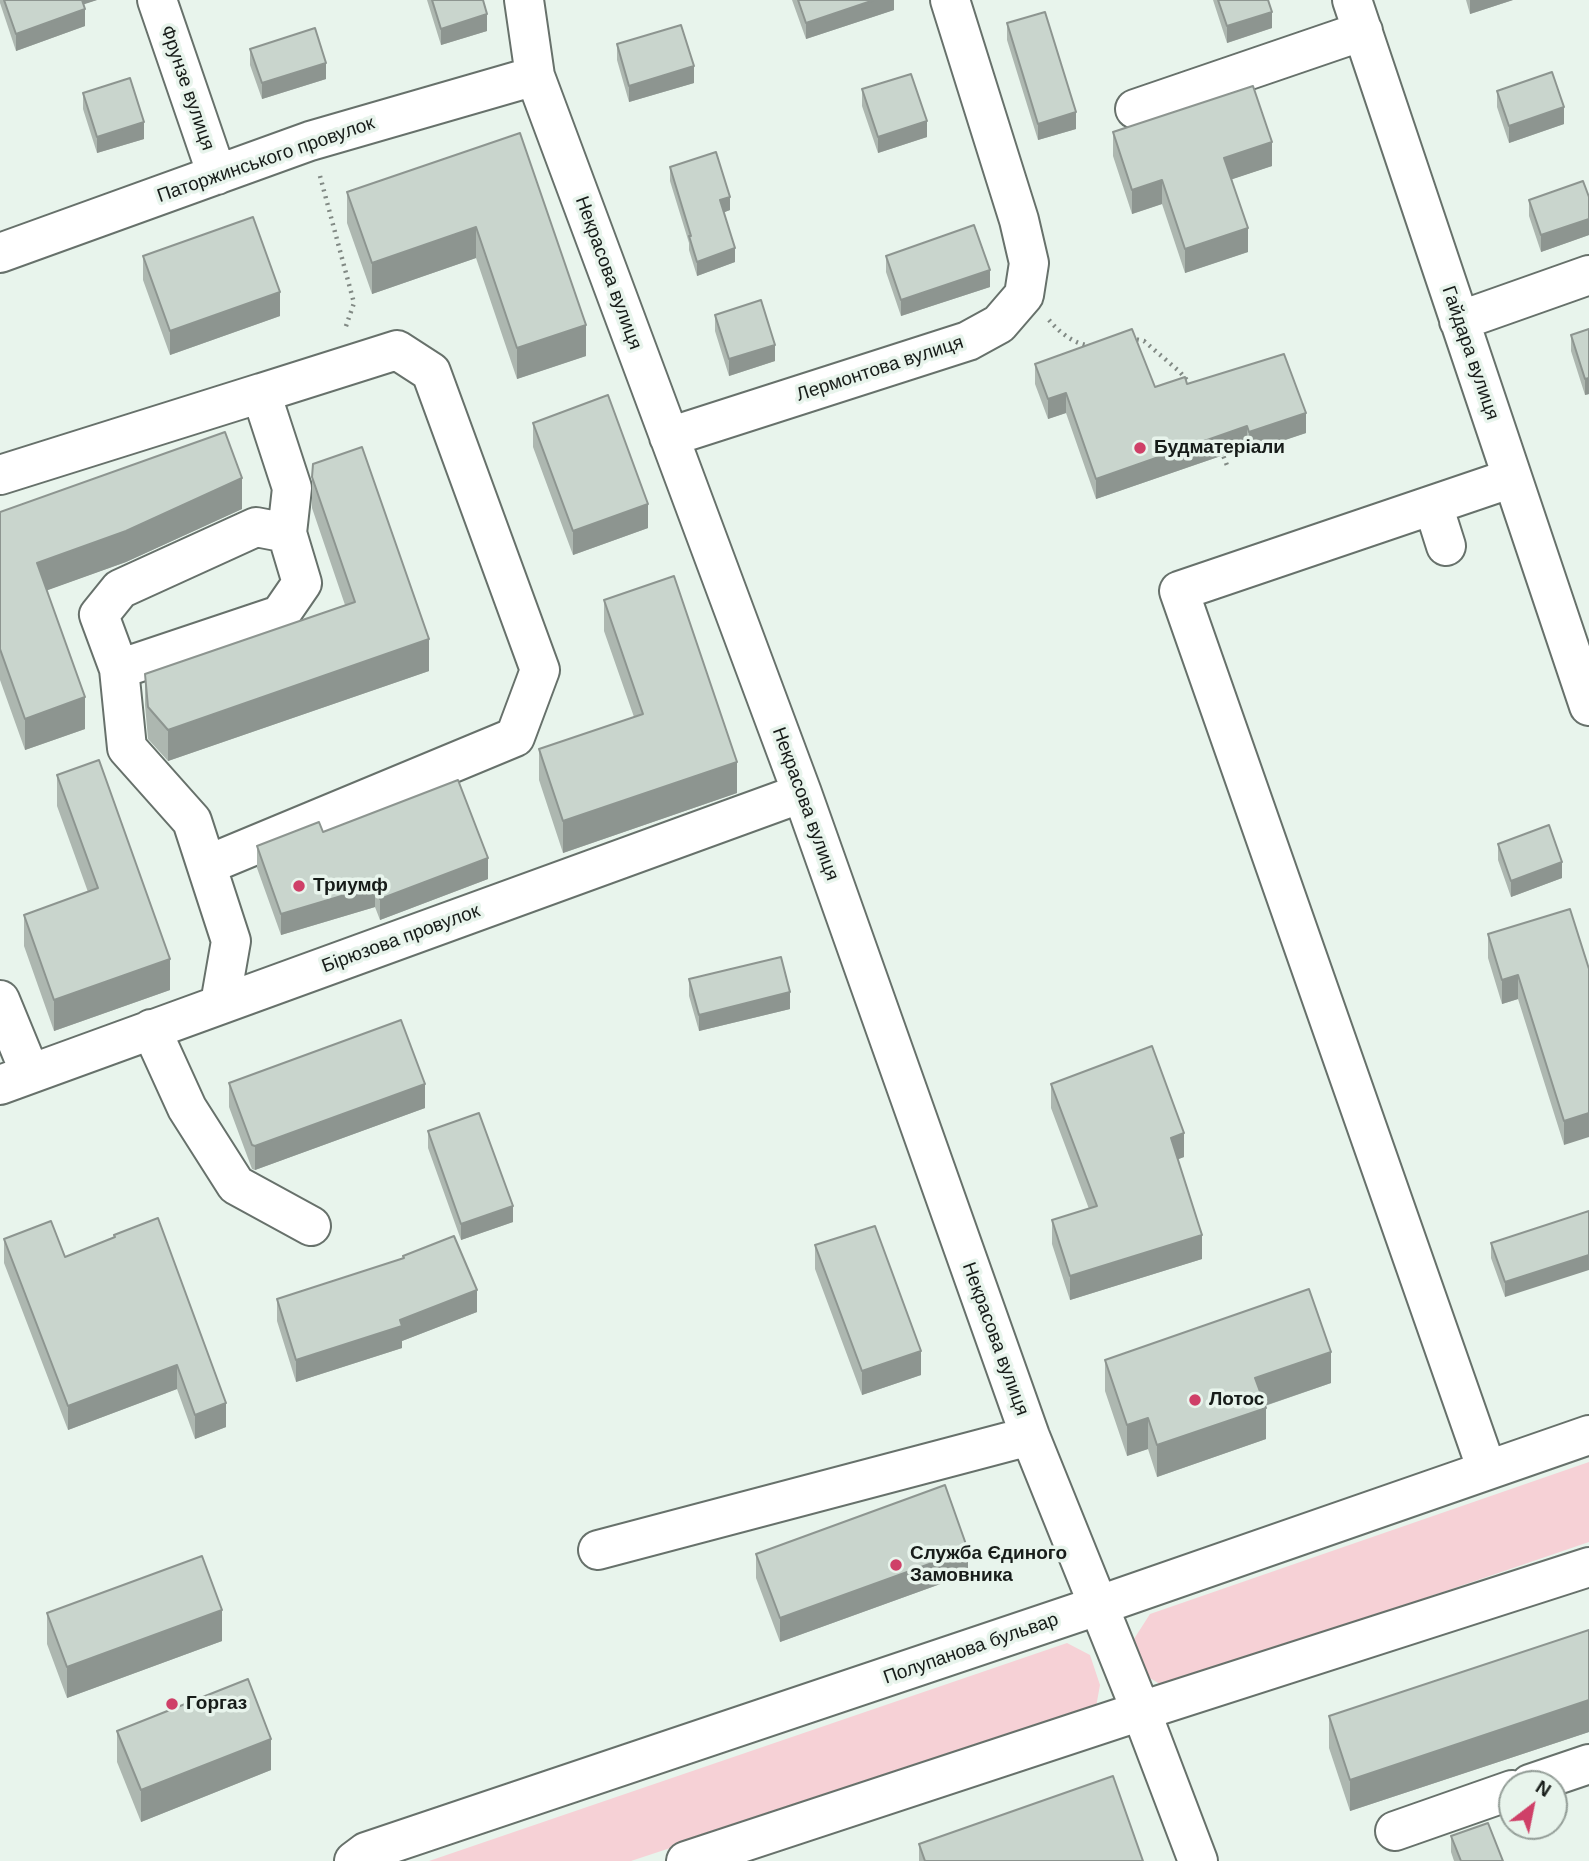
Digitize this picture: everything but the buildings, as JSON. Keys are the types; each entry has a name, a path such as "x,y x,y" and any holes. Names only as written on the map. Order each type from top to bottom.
{"street":[{"name":"Фрунзе вулиця","path":"157,0 217,175"},
{"name":"Некрасова вулиця","path":"524,0 535,76 802,793 1030,1436 1141,1711 1198,1861"},
{"name":"Лермонтова вулиця","path":"669,437 968,341 999,324 1024,295 1029,263 1019,219 950,0"},
{"path":"1135,109 1357,16"},
{"name":"Гайдара вулиця","path":"1357,16 1589,706"},
{"name":"Паторжинського провулок","path":"0,253 310,141 535,76"},
{"path":"1459,321 1589,275"},
{"path":"0,475 397,350 431,372 540,670 515,737 206,865"},
{"path":"119,669 280,615 302,583 287,533 292,488 261,393"},
{"path":"1487,1470 1179,591 1512,478"},
{"path":"1433,505 1446,546"},
{"path":"220,1004 231,941 192,821 127,748 119,669 99,615 120,589 256,527 287,533"},
{"name":"Бірюзова провулок","path":"15,1079 802,793"},
{"path":"0,1000 15,1079"},
{"path":"151,1030 187,1108 236,1185 311,1226"},
{"name":"Полупанова бульвар","path":"354,1861 379,1847 1097,1606 1589,1435"},
{"path":"598,1550 1030,1436"},
{"path":"686,1861 1589,1567"},
{"path":"1568,1771 1589,1764"},
{"path":"1395,1831 1498,1795"}],"path":[{"path":"310,141 354,303 330,372"},
{"path":"1026,280 1043,314 1053,325 1075,342 1095,346"},
{"path":"1122,340 1129,338 1144,341 1193,387"},
{"path":"1218,442 1228,468"}],"shaded area":[{"path":"1589,1462 1589,1542 1165,1687 1143,1674 1132,1642 1150,1614"},
{"path":"1067,1643 1090,1655 1100,1685 1096,1707 631,1861 429,1861"}],"place":[{"name":"Будматеріали","path":"1140,448"},
{"name":"Триумф","path":"299,886"},
{"name":"Лотос","path":"1195,1400"},
{"name":"Служба Єдиного Замовника","path":"896,1565"},
{"name":"Горгаз","path":"172,1704"}]}
